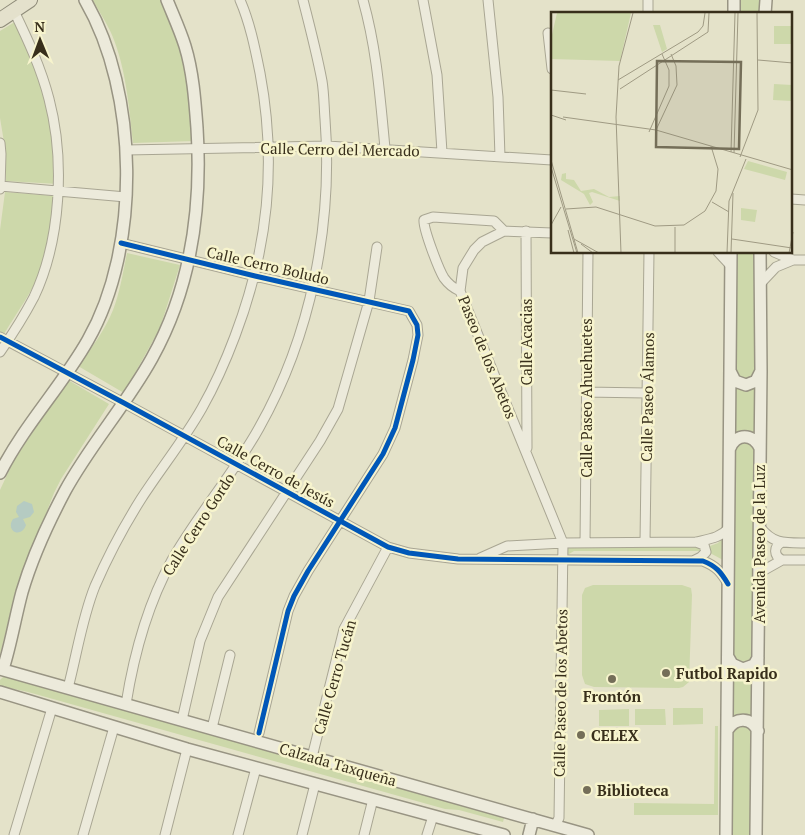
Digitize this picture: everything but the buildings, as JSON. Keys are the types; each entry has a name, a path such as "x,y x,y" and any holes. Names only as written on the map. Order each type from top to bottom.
{"main road":[{"path":"0,20 30,0"}],"street":[{"path":"0,473 13,447 88,340 104,308 116,269 121,244 126,197 124,120 110,57 102,35 85,0"},
{"path":"1,670 23,592 49,526 66,490 152,358 177,305 189,260 199,184 195,98 185,46 167,0"},
{"path":"68,688 79,639 95,587 141,499 203,407 226,361 246,308 255,276 266,205 269,168 268,146 264,98 255,45 240,0"},
{"name":"Calle Cerro Gordo","path":"126,704 135,656 153,599 172,560 202,513 238,464 260,428 294,351 312,289 323,228 327,185 327,146 322,83 315,43 304,0"},
{"path":"363,0 370,25 378,70 385,148"},
{"path":"423,0 437,74 442,152"},
{"path":"486,0 498,97 500,157"},
{"path":"0,352 4,339 34,297 45,267 54,232 58,190 58,156 50,100 35,55 14,11"},
{"path":"548,33 551,60"},
{"path":"0,143 0,187 58,190 126,197"},
{"name":"Calle Cerro del Mercado","path":"126,150 327,146 385,148 551,160"},
{"path":"792,200 805,200"},
{"path":"460,291 451,287 444,278 425,230 424,220 433,217 494,221 504,232"},
{"name":"Calle Acacias","path":"526,231 526,453"},
{"name":"Paseo de los Abetos","path":"551,233 504,232 482,242 474,250 463,268 460,291 562,543"},
{"name":"Calle Cerro Boludo","path":"121,244 409,311 417,325 418,335 395,428 383,454 340,520"},
{"path":"182,720 200,641 218,597 288,492 338,409 369,301 377,247"},
{"name":"Calle Paseo Ahuehuetes","path":"585,543 588,254"},
{"name":"Calle Paseo Álamos","path":"645,542 649,254"},
{"path":"720,254 730,266"},
{"name":"Avenida Paseo de la Luz","path":"726,835 731,254"},
{"name":"Avenida Paseo de la Luz","path":"756,835 760,527 760,254"},
{"path":"779,254 794,260 805,260"},
{"path":"760,284 771,271 794,260"},
{"name":"Calle Cerro de Jesús","path":"4,339 124,402 388,547 435,557 477,559 703,561 713,565 721,572 728,584"},
{"path":"730,371 736,381 746,385 756,380 761,370"},
{"path":"586,392 646,393"},
{"path":"730,448 734,441 744,436 752,438 760,448"},
{"path":"259,733 288,611 308,571 340,520"},
{"path":"760,527 766,535 774,540 805,543"},
{"name":"Calle Cerro de Jesús","path":"477,559 507,546 562,543 696,542 716,538 724,534 729,528"},
{"path":"693,561 706,552 704,545 696,542"},
{"path":"782,542 777,546 775,552 777,557 782,560"},
{"name":"Calle Paseo de los Abetos","path":"555,826 559,818 562,543"},
{"name":"Calle Cerro Tucán","path":"312,757 344,629 388,547"},
{"path":"759,573 782,560 805,560"},
{"path":"212,728 230,655"},
{"path":"728,656 732,664 743,669 754,665 758,658"},
{"name":"Calzada Taxqueña","path":"1,670 588,835"},
{"name":"Calzada Taxqueña","path":"0,692 187,749 433,816 486,833 504,835"},
{"path":"14,835 52,708"},
{"path":"728,729 736,721 743,720 754,724 758,731"},
{"path":"83,835 114,727"},
{"path":"165,835 187,749"},
{"path":"238,835 256,768"},
{"path":"302,835 315,784"},
{"path":"364,835 373,800"},
{"path":"428,835 433,816"},
{"path":"529,835 533,819"}],"green space":[{"path":"93,0 163,0 181,46 191,96 194,141 133,143 121,61 110,31"},
{"path":"738,0 762,0 762,12 738,12"},
{"path":"18,20 51,99 58,184 6,181 6,154 0,118 0,31"},
{"path":"5,192 55,196 46,257 30,292 4,334 0,332 0,230"},
{"path":"127,253 180,265 160,328 124,393 78,366 93,346 110,317 119,289"},
{"path":"736,254 756,254 754,375 745,380 735,374"},
{"path":"68,380 109,404 54,493 15,594 0,654 0,490 14,460"},
{"path":"735,384 755,384 754,436 735,436"},
{"path":"744,442 754,450 752,659 743,663 733,659 734,449"},
{"path":"725,536 725,561 710,553 710,546 718,543"},
{"path":"563,546 573,548 700,546 700,551 574,551 564,557"},
{"path":"593,585 682,585 691,588 689,682 679,688 594,687 585,684 582,675 582,595 585,588"},
{"path":"733,669 753,669 752,721 732,721"},
{"path":"5,675 504,818 503,822 459,810 445,809 28,692 0,686 0,680"},
{"path":"673,708 703,708 703,724 673,725"},
{"path":"629,709 629,726 599,726 599,710"},
{"path":"635,709 665,709 666,725 635,725"},
{"path":"715,726 718,726 718,815 634,815 634,803 714,804"},
{"path":"742,726 750,729 752,735 751,835 730,835 732,735 736,729"}],"shaded area":[{"path":"24,501 32,504 34,512 30,517 23,519 26,525 24,529 21,532 15,532 12,530 11,523 13,519 19,517 16,512 17,506"}],"cycle path":[{"path":"121,243 409,311 417,325 418,335 413,360 395,428 383,454 308,571 288,611 259,733"},
{"path":"0,337 388,547 409,553 458,559 703,561 718,570 728,584"}],"place":[{"name":"Futbol Rapido","path":"666,673"},
{"name":"Frontón","path":"612,679"},
{"name":"CELEX","path":"581,735"},
{"name":"Biblioteca","path":"587,790"}]}
